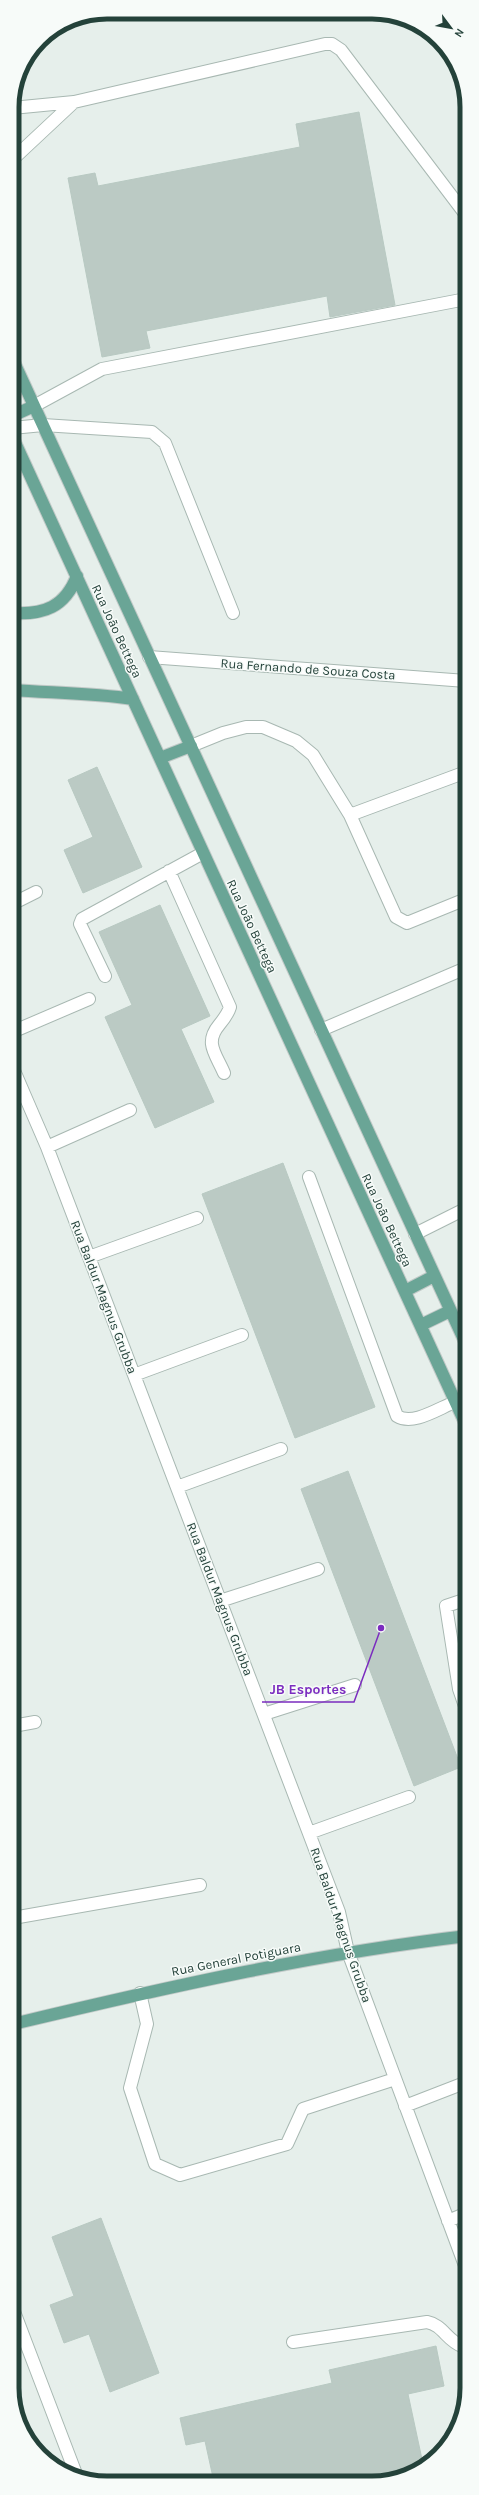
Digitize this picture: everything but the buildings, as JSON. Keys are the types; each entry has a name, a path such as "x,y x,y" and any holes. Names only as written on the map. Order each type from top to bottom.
{"main road":[{"name":"Rua João Bettega","path":"19,373 460,1333"},
{"path":"19,413 34,406"},
{"name":"Rua João Bettega","path":"19,451 460,1412"},
{"path":"19,613 38,612 58,604 65,599 77,576"},
{"path":"19,691 84,696 105,695 133,699"},
{"path":"160,758 191,746"},
{"path":"405,1291 434,1276"},
{"path":"421,1325 450,1311"},
{"name":"Rua General Potiguara","path":"19,2023 140,1993 348,1952 460,1937"}],"street":[{"path":"19,107 74,102 324,44 332,44 341,50 460,207"},
{"path":"19,153 74,102"},
{"path":"34,406 102,369 460,300"},
{"path":"19,427 43,425 152,432 165,442 233,613"},
{"name":"Rua Fernando de Souza Costa","path":"149,657 460,681"},
{"path":"191,746 223,733 246,727 263,727 280,732 296,741 313,755 350,815 396,917 407,923 460,901"},
{"path":"350,815 460,774"},
{"path":"105,976 80,921 203,853"},
{"path":"169,871 230,1007 228,1013 212,1034 210,1040 224,1073"},
{"path":"19,900 36,892"},
{"path":"321,1030 460,971"},
{"path":"19,1029 89,999"},
{"name":"Rua Baldur Magnus Grubba","path":"19,1082 47,1147 339,1912 348,1952 460,2253"},
{"path":"47,1147 130,1110"},
{"path":"309,1177 397,1416 404,1420 412,1419 455,1402"},
{"path":"415,1234 460,1211"},
{"path":"89,1257 197,1218"},
{"path":"134,1375 242,1335"},
{"path":"177,1487 281,1449"},
{"path":"220,1601 318,1569"},
{"path":"460,1601 446,1606 460,1692"},
{"path":"264,1714 355,1685"},
{"path":"19,1725 35,1722"},
{"path":"309,1833 409,1797"},
{"path":"19,1917 200,1884"},
{"path":"140,1993 147,2024 130,2088 155,2164 180,2175 287,2144 303,2109 395,2078"},
{"path":"405,2106 460,2085"},
{"path":"448,2221 460,2217"},
{"path":"293,2342 427,2322 441,2328 448,2339 460,2345"},
{"path":"19,2325 74,2469"}],"place":[{"name":"JB Esportes","path":"381,1628"}]}
